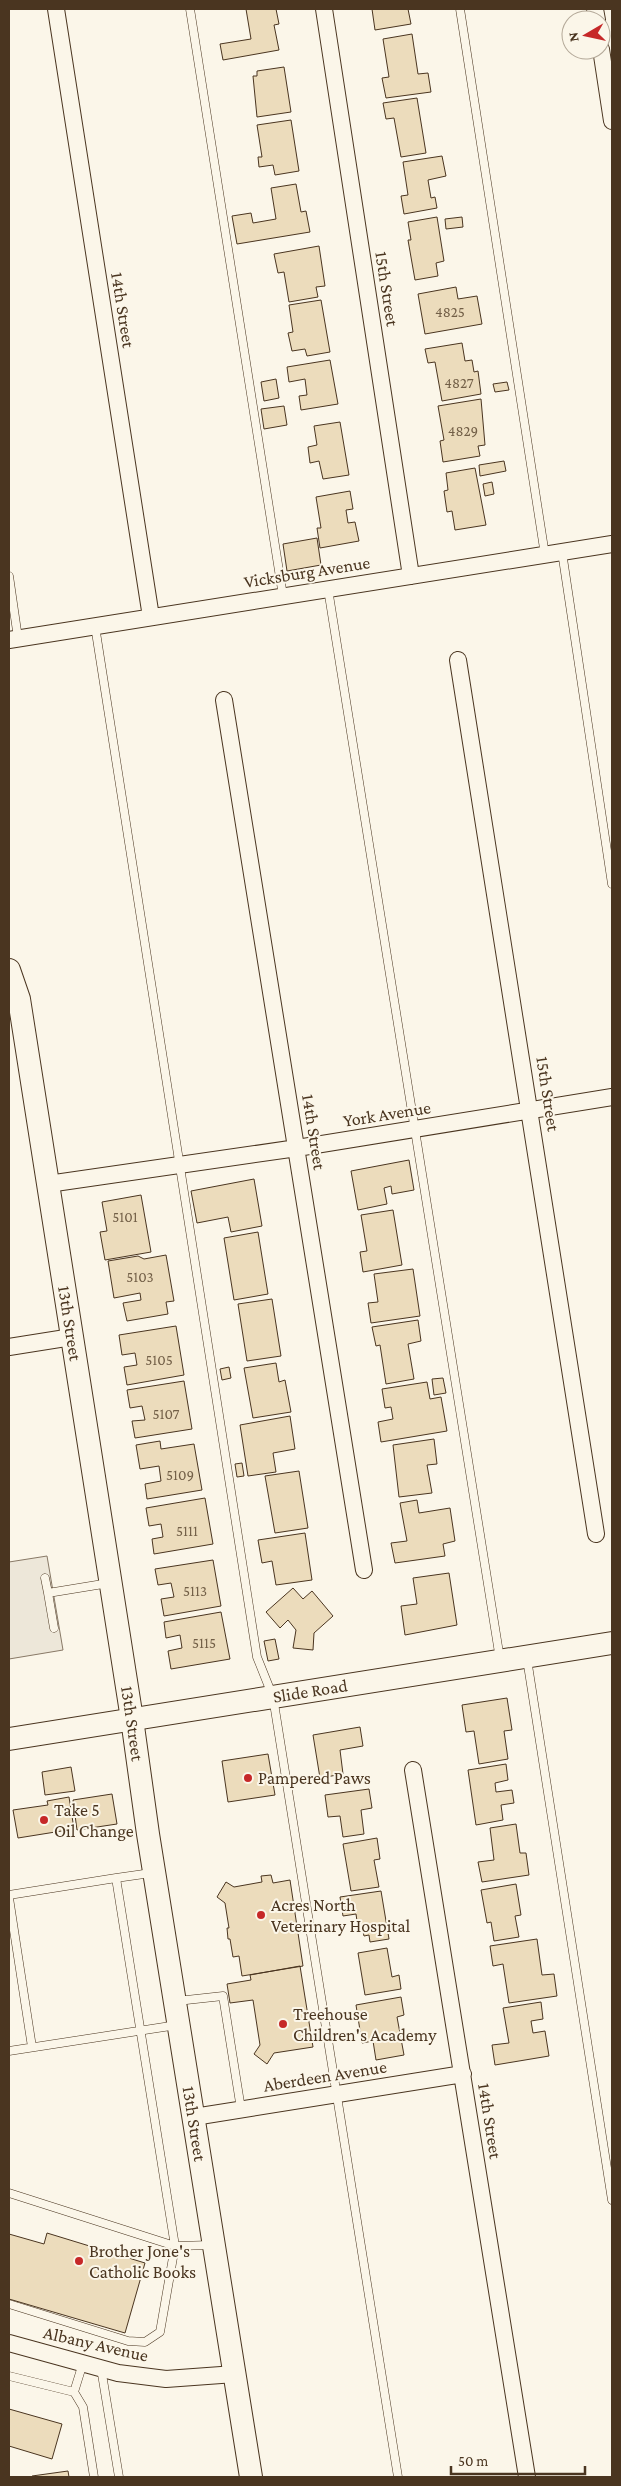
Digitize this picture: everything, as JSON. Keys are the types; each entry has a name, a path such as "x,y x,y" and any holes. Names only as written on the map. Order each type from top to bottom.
{"street":[{"name":"14th Street","path":"56,9 151,617"},
{"name":"15th Street","path":"324,9 412,576"},
{"path":"603,60 612,120"},
{"name":"Vicksburg Avenue","path":"14,639 612,544"},
{"name":"15th Street","path":"458,660 596,1534"},
{"name":"14th Street","path":"224,700 364,1570"},
{"name":"13th Street","path":"9,970 19,999 111,1583 154,1872 251,2477"},
{"name":"York Avenue","path":"48,1184 297,1148 612,1097"},
{"path":"9,1347 72,1337"},
{"name":"Slide Road","path":"9,1739 612,1643"},
{"name":"14th Street","path":"413,1770 527,2477"},
{"name":"Aberdeen Avenue","path":"194,2117 463,2074"},
{"name":"Albany Avenue","path":"9,2343 101,2368 166,2379 235,2374"}],"lane":[{"path":"190,9 283,596"},
{"path":"460,9 545,555"},
{"path":"562,552 612,884"},
{"path":"9,576 14,639"},
{"path":"328,589 500,1661"},
{"path":"95,626 178,1165 257,1657 273,1697 335,2094 398,2477"},
{"path":"45,1578 54,1628"},
{"path":"48,1593 111,1583"},
{"path":"526,1657 612,2200"},
{"path":"32,2047 9,1896 154,1872"},
{"path":"9,2304 128,2341 145,2342 160,2332 175,2246 116,1878"},
{"path":"175,2001 222,1996 241,2109"},
{"path":"9,2050 178,2024"},
{"path":"9,2193 175,2246 214,2245"},
{"path":"74,2392 83,2363"},
{"path":"101,2368 119,2477"},
{"path":"9,2376 74,2392 83,2407 94,2477"}],"shaded area":[{"path":"47,1556 63,1650 9,1659 9,1562"}],"building":[{"path":"246,9 276,9 279,24 274,25 279,50 223,60 220,44 251,39"},
{"path":"372,9 408,9 411,24 375,30"},
{"path":"412,34 418,74 428,73 431,92 386,98 382,78 389,77 383,39"},
{"path":"284,67 291,112 257,117 253,76 257,76 257,71"},
{"path":"417,98 426,153 401,157 394,118 386,119 383,103"},
{"path":"291,120 299,171 275,175 273,165 259,167 258,157 262,157 257,125"},
{"path":"442,156 446,176 428,180 431,198 435,197 437,208 404,214 401,196 408,195 403,162"},
{"path":"296,184 301,212 306,211 310,232 237,244 232,216 251,213 253,223 276,219 271,188"},
{"path":"437,217 444,261 436,263 438,276 415,280 408,240 411,240 408,222"},
{"path":"462,217 463,227 446,229 445,219"},
{"path":"319,246 325,286 316,287 318,297 289,302 284,272 278,273 274,254"},
{"path":"456,287 458,299 477,296 482,324 425,334 418,294"},
{"path":"321,300 330,352 307,356 305,349 292,351 288,333 293,332 289,305"},
{"path":"462,343 465,361 472,360 474,372 478,371 481,394 442,401 435,362 428,363 425,349"},
{"path":"330,360 338,404 301,410 299,396 307,395 305,379 289,382 287,367"},
{"path":"276,379 279,398 264,401 261,382"},
{"path":"507,382 509,390 495,392 493,384"},
{"path":"481,399 485,445 478,446 480,456 443,462 440,441 444,440 438,406"},
{"path":"284,406 287,425 264,429 261,409"},
{"path":"340,422 349,475 323,479 319,461 310,463 308,447 317,445 314,426"},
{"path":"504,461 506,471 480,476 479,465"},
{"path":"475,468 486,525 455,530 452,511 447,512 444,491 448,490 446,473"},
{"path":"492,482 494,494 485,496 483,484"},
{"path":"350,491 353,509 346,510 348,523 355,522 359,541 320,548 317,528 321,528 316,497"},
{"path":"317,538 321,565 287,571 283,544"},
{"path":"409,1160 414,1190 392,1194 391,1186 384,1188 387,1204 358,1210 351,1171"},
{"path":"254,1179 262,1226 231,1232 228,1217 197,1223 191,1191"},
{"path":"141,1195 151,1252 105,1260 100,1232 107,1231 102,1202"},
{"path":"393,1210 402,1265 363,1272 360,1252 367,1251 361,1215"},
{"path":"258,1232 268,1294 234,1300 224,1238"},
{"path":"166,1255 174,1301 166,1302 168,1314 127,1321 123,1303 141,1300 140,1293 114,1298 108,1261 138,1256 144,1259"},
{"path":"413,1269 420,1316 371,1323 368,1303 378,1302 374,1274"},
{"path":"272,1299 281,1356 247,1361 238,1304"},
{"path":"418,1320 421,1341 408,1344 414,1379 386,1384 380,1345 376,1346 372,1327"},
{"path":"176,1326 184,1375 127,1385 124,1367 137,1365 135,1353 122,1355 119,1335"},
{"path":"276,1363 279,1382 285,1380 291,1412 253,1418 244,1368"},
{"path":"229,1367 231,1378 222,1380 220,1369"},
{"path":"443,1378 446,1393 434,1395 432,1379"},
{"path":"184,1381 192,1429 135,1438 132,1421 145,1420 142,1406 130,1408 127,1390"},
{"path":"427,1382 430,1399 441,1397 447,1431 381,1442 378,1422 393,1419 391,1407 385,1408 382,1389"},
{"path":"290,1416 295,1449 273,1453 276,1472 248,1476 240,1425"},
{"path":"434,1439 437,1464 427,1465 432,1493 399,1497 393,1445"},
{"path":"160,1441 161,1449 194,1444 202,1490 147,1499 145,1484 161,1481 159,1466 140,1469 136,1445"},
{"path":"242,1463 244,1476 237,1477 235,1464"},
{"path":"299,1471 308,1528 275,1533 265,1476"},
{"path":"205,1498 213,1544 154,1554 152,1539 163,1537 161,1524 149,1526 146,1508"},
{"path":"417,1500 419,1513 450,1508 455,1541 443,1544 445,1556 395,1563 391,1543 407,1541 400,1503"},
{"path":"305,1533 312,1580 276,1585 272,1561 262,1563 258,1540"},
{"path":"213,1560 221,1606 164,1616 161,1599 174,1597 171,1583 158,1585 155,1569"},
{"path":"449,1573 457,1625 405,1635 401,1606 417,1604 413,1578"},
{"path":"293,1588 303,1599 312,1591 333,1616 314,1633 313,1650 293,1648 296,1630 288,1620 280,1628 266,1612"},
{"path":"221,1612 230,1659 171,1669 168,1651 182,1648 180,1635 166,1638 164,1622"},
{"path":"275,1639 279,1659 268,1661 264,1641"},
{"path":"507,1698 512,1730 504,1731 508,1759 479,1764 474,1731 466,1732 462,1705"},
{"path":"360,1727 363,1746 340,1750 343,1774 320,1778 313,1735"},
{"name":"Pampered Paws","path":"268,1754 275,1795 228,1802 222,1761"},
{"path":"506,1764 508,1780 495,1783 496,1792 512,1790 514,1803 501,1805 503,1820 476,1825 468,1770"},
{"path":"71,1767 75,1791 45,1795 42,1772"},
{"path":"369,1789 372,1808 361,1810 364,1834 343,1837 340,1816 328,1817 325,1795"},
{"path":"112,1794 117,1824 77,1830 73,1800"},
{"name":"Take 5 Oil Change","path":"69,1797 74,1829 18,1838 13,1810 48,1805 47,1801"},
{"path":"516,1824 520,1853 526,1853 529,1875 482,1882 478,1862 494,1860 490,1828"},
{"path":"377,1838 380,1859 374,1860 379,1887 351,1891 343,1844"},
{"name":"Acres North Veterinary Hospital","path":"271,1875 273,1883 290,1880 303,1966 242,1976 239,1956 233,1957 230,1939 228,1939 227,1928 229,1928 225,1903 217,1897 226,1882 234,1887 262,1882 261,1876"},
{"path":"516,1884 521,1915 515,1916 519,1937 494,1941 491,1922 487,1923 481,1890"},
{"path":"381,1891 389,1939 370,1942 369,1935 364,1936 362,1927 358,1928 356,1914 343,1916 340,1897"},
{"path":"537,1939 542,1975 554,1974 557,1996 509,2003 503,1964 493,1966 490,1946"},
{"path":"387,1948 392,1977 399,1975 401,1989 365,1995 358,1953"},
{"name":"Treehouse Children's Academy","path":"300,1966 313,2047 274,2053 267,2064 254,2054 260,2045 253,2000 230,2003 227,1984 251,1980 250,1975"},
{"path":"401,1997 404,2015 397,2017 404,2055 376,2060 373,2041 362,2043 356,2005"},
{"path":"541,2002 543,2019 531,2021 533,2033 545,2031 549,2056 495,2065 492,2045 509,2043 503,2008"},
{"path":"47,2233 145,2263 125,2333 9,2299 9,2234 44,2244"},
{"path":"9,2409 62,2424 52,2459 9,2446"},
{"path":"68,2471 69,2477 32,2477 32,2476"}],"place":[{"name":"Pampered Paws","path":"248,1778"},
{"name":"Take 5 Oil Change","path":"44,1820"},
{"name":"Acres North Veterinary Hospital","path":"261,1915"},
{"name":"Treehouse Children's Academy","path":"283,2024"},
{"name":"Brother Jone's Catholic Books","path":"79,2261"}]}
